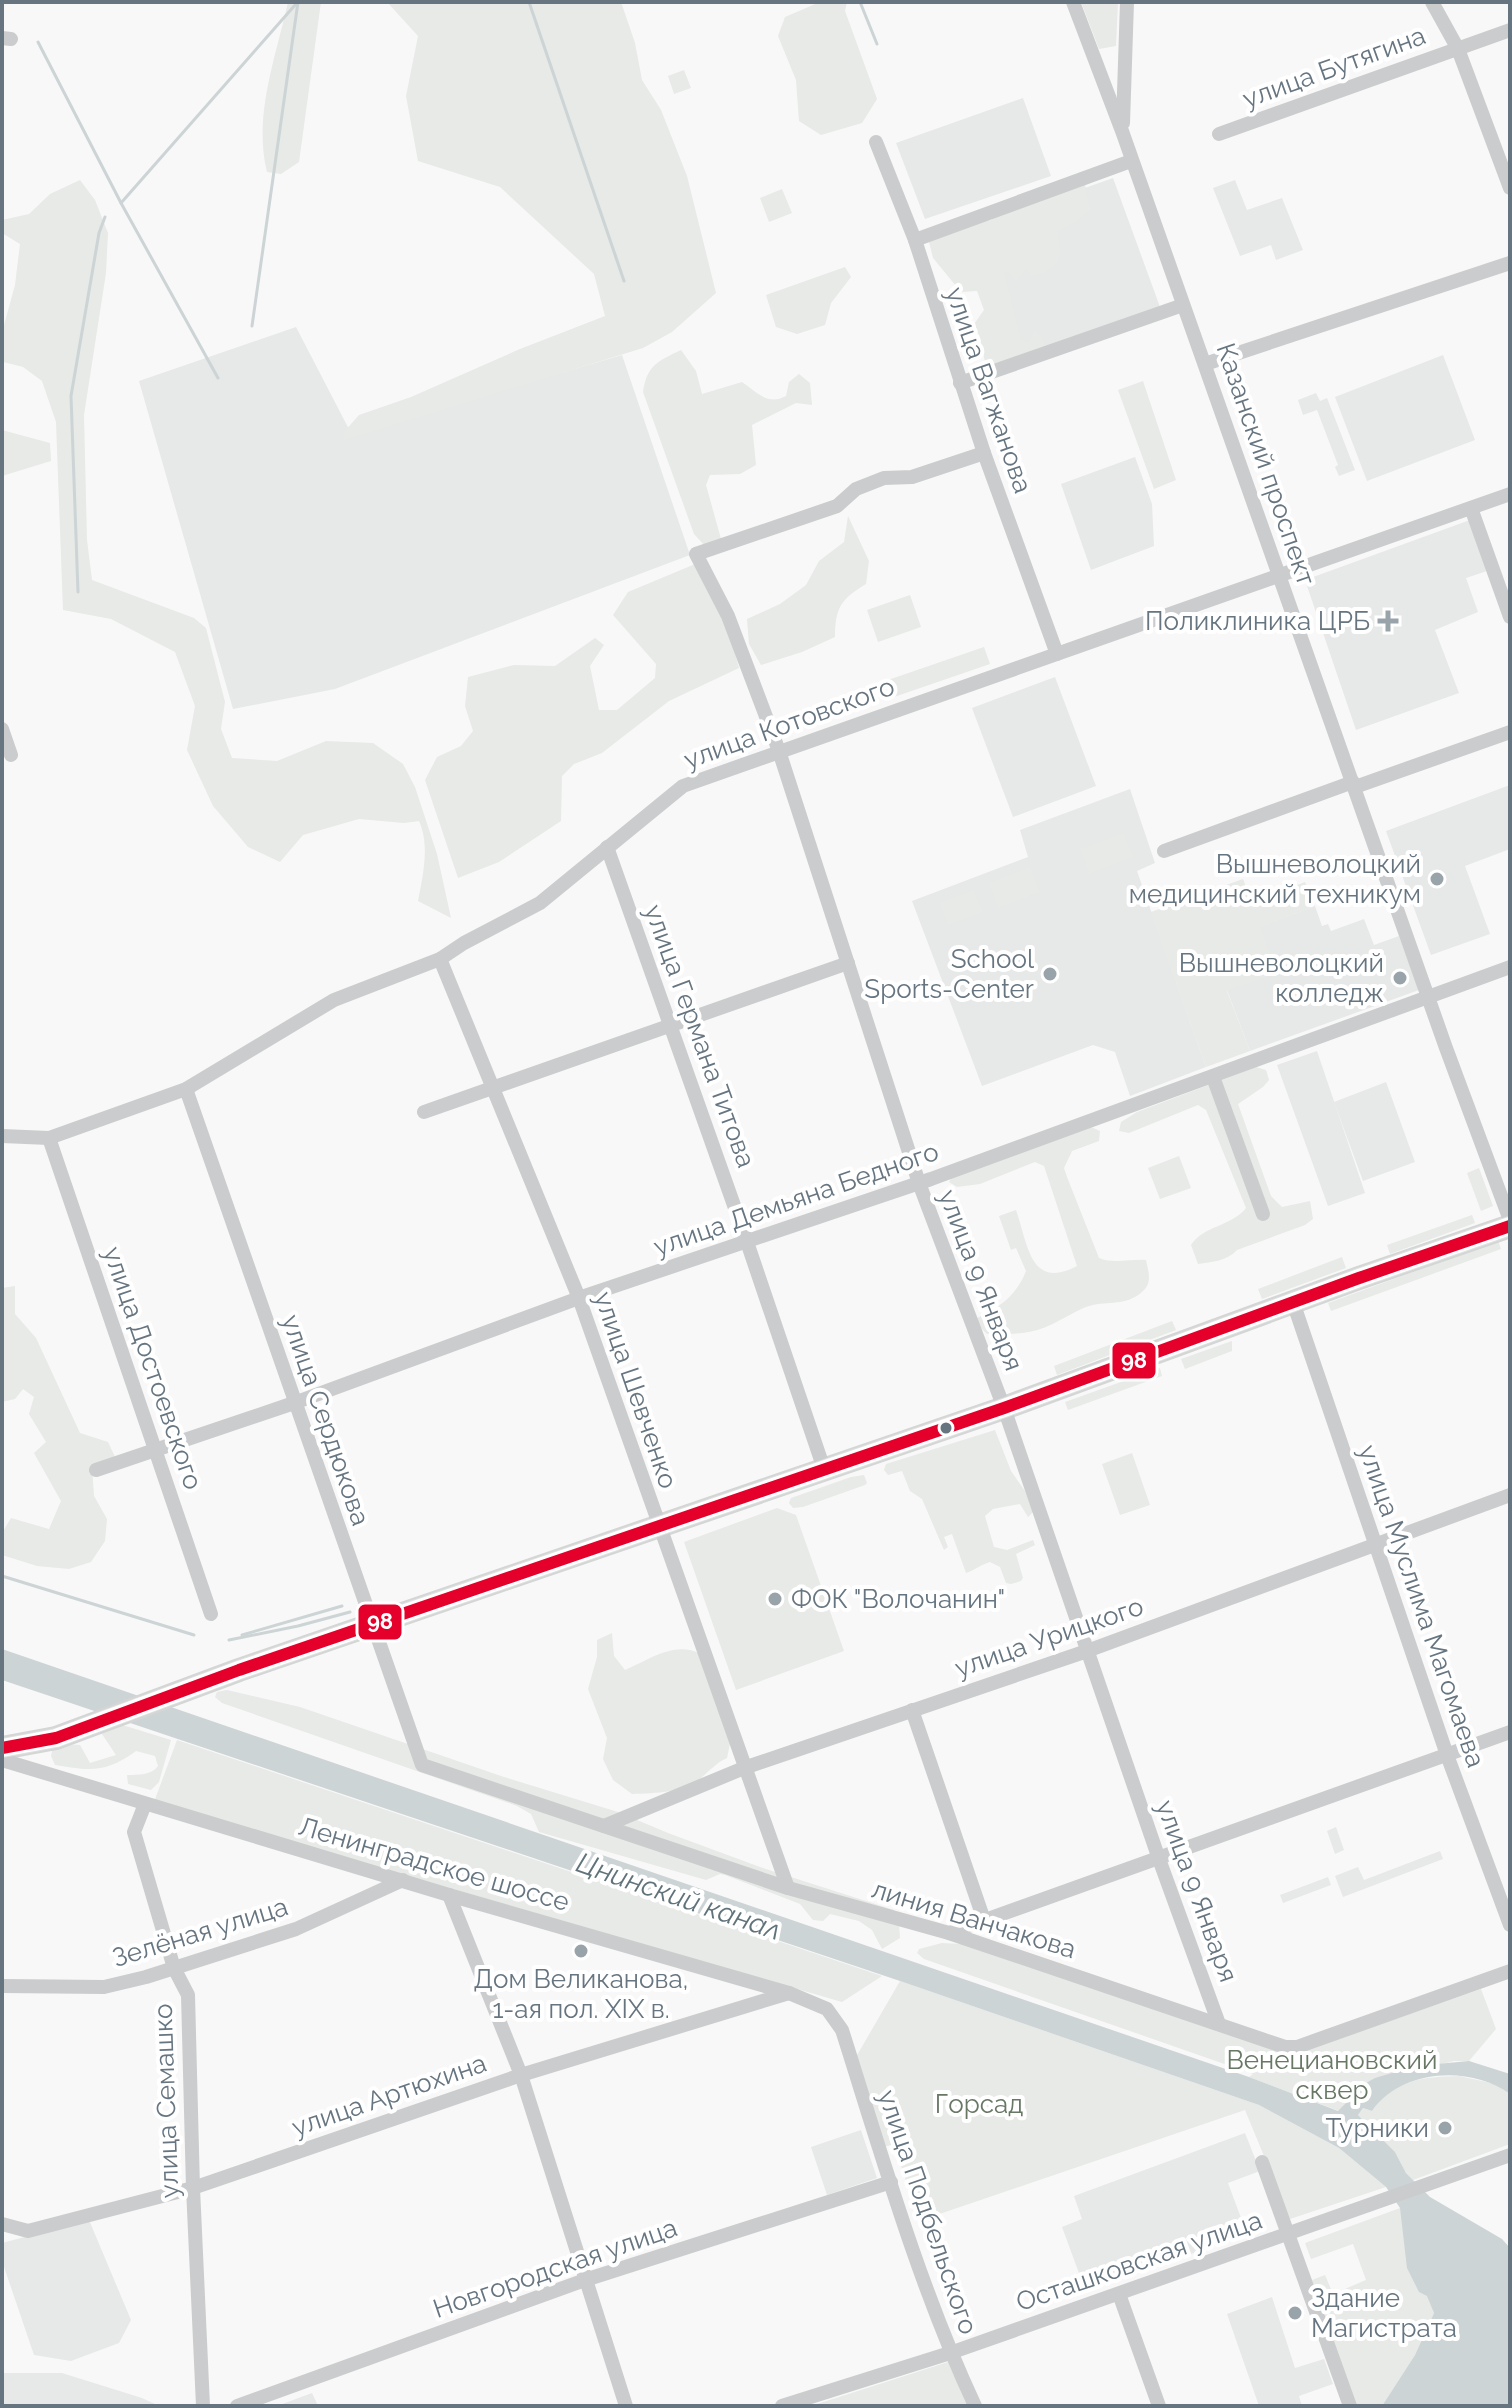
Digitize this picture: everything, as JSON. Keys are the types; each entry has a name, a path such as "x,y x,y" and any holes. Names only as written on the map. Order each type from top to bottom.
{"highway":[{"path":"2,1748 33,1744 78,1729 373,1623 1004,1408 1510,1223"}],"street":[{"name":"Казанский проспект","path":"1073,2 1122,131 1510,1223"},
{"name":"Казанский проспект","path":"1122,131 1127,2"},
{"path":"1432,2 1458,49 1510,188"},
{"name":"улица Бутягина","path":"1219,134 1510,30"},
{"name":"улица Вагжанова","path":"876,142 915,240 984,453 1057,654"},
{"path":"915,240 1131,161"},
{"path":"1205,364 1510,263"},
{"path":"960,383 1183,305"},
{"name":"улица 9 Января","path":"984,453 912,477 884,478 856,489 837,506 696,554 728,616 779,751 919,1183 1004,1408 1219,2024"},
{"name":"улица Котовского","path":"2,1136 49,1138 186,1089 334,1000 440,959 540,903 683,786 1510,494"},
{"path":"1471,508 1510,617"},
{"path":"2,729 11,755"},
{"path":"1164,851 1510,732"},
{"name":"улица Германа Титова","path":"607,847 824,1469"},
{"name":"улица Шевченко","path":"440,959 579,1298 788,1888"},
{"path":"424,1112 848,963"},
{"name":"улица Демьяна Бедного","path":"96,1470 294,1403 579,1298 919,1183 1510,967"},
{"path":"1213,1077 1263,1214"},
{"name":"улица Сердюкова","path":"186,1089 422,1765"},
{"name":"улица Достоевского","path":"49,1138 211,1614"},
{"name":"улица Муслима Магомаева","path":"1293,1302 1447,1755 1510,1925"},
{"name":"улица Урицкого","path":"604,1826 744,1768 1087,1651 1510,1495"},
{"path":"912,1710 984,1920"},
{"path":"949,1933 1510,1732"},
{"path":"33,1744 30,1760 34,1770"},
{"name":"Ленинградское шоссе","path":"2,1760 449,1895 789,1993 827,2009 842,2030"},
{"name":"линия Ванчакова","path":"422,1765 788,1888 949,1933 1285,2047 1297,2047 1510,1971"},
{"name":"улица Семашко","path":"145,1804 134,1832 174,1968 188,1995 203,2406"},
{"name":"Зелёная улица","path":"2,1986 104,1987 296,1929 403,1880"},
{"path":"449,1895 521,2075 626,2406"},
{"name":"улица Артюхина","path":"2,2224 28,2231 193,2188 521,2075 789,1993"},
{"name":"улица Подбельского","path":"842,2030 950,2353 975,2406"},
{"name":"Осташковская улица","path":"782,2406 950,2353 1510,2155"},
{"path":"1262,2162 1350,2406"},
{"name":"Новгородская улица","path":"237,2406 585,2280 891,2182"},
{"path":"1119,2294 1159,2406"}],"shaded area":[{"path":"1023,98 1051,176 925,219 896,143"},
{"path":"1113,178 1160,307 1017,357 972,228"},
{"path":"1235,180 1247,210 1282,198 1303,250 1276,260 1271,245 1240,256 1213,188"},
{"path":"296,327 352,435 622,355 690,555 335,689 233,709 139,381"},
{"path":"1443,355 1475,440 1367,481 1335,397"},
{"path":"1316,393 1320,401 1327,398 1355,470 1339,476 1335,467 1338,465 1317,410 1303,415 1298,400"},
{"path":"1135,457 1152,504 1154,546 1091,570 1061,484"},
{"name":"Поликлиника ЦРБ","path":"1470,520 1487,571 1466,578 1478,612 1435,630 1459,693 1356,730 1305,580"},
{"path":"1055,677 1096,786 1013,817 972,708"},
{"name":"Вышневолоцкий медицинский техникум","path":"1510,785 1510,849 1465,866 1490,934 1431,955 1386,831"},
{"path":"1130,789 1155,863 1137,871 1206,1067 1130,1096 1115,1052 1093,1045 982,1086 912,901 1028,857 1020,830"},
{"path":"1315,906 1322,926 1328,924 1331,931 1364,919 1374,945 1399,936 1419,990 1250,1051 1227,990 1276,972 1259,927"},
{"path":"1317,1051 1365,1193 1328,1206 1277,1065"},
{"path":"1386,1082 1415,1162 1363,1181 1334,1102"},
{"path":"1336,1827 1344,1850 1335,1854 1327,1831"},
{"path":"1440,1851 1443,1859 1343,1897 1335,1876 1358,1867 1364,1880"},
{"path":"1328,1877 1331,1885 1283,1903 1280,1895"},
{"path":"861,2130 877,2178 827,2195 811,2147"},
{"path":"1245,2133 1260,2171 1228,2183 1247,2234 1191,2254 1187,2246 1083,2284 1062,2227 1082,2219 1074,2196"},
{"path":"89,2220 131,2320 119,2343 71,2361 34,2355 2,2261 2,2243"},
{"path":"1272,2297 1295,2368 1324,2359 1333,2384 1299,2396 1302,2406 1259,2406 1227,2314"},
{"path":"2,2373 62,2373 159,2406 2,2406"},
{"path":"312,2393 318,2406 277,2406"}],"green space":[{"path":"288,2 321,2 299,162 281,174 267,172 263,130 268,87"},
{"path":"387,2 621,2 635,43 642,80 661,110 687,176 716,293 672,332 643,348 345,440 343,433 359,415 411,397 605,316 594,274 500,187 418,161 406,96 418,36"},
{"path":"820,2 847,2 845,11 877,99 862,123 821,135 799,121 796,80 778,36 785,17"},
{"path":"1081,2 1118,2 1116,46 1099,49"},
{"path":"684,70 691,88 674,94 668,76"},
{"path":"80,180 95,200 108,233 106,273 84,415 87,540 92,580 194,618 206,628 225,702 221,729 232,758 277,761 326,741 373,743 403,764 415,787 437,854 451,918 418,901 425,850 419,821 404,823 359,819 303,835 280,862 248,847 213,806 187,750 195,706 175,652 111,619 63,610 56,422 42,381 23,367 3,362 4,325 15,285 20,244 2,233 2,220 29,214 50,194"},
{"path":"1085,184 1090,210 1057,231 1060,255 1054,266 1032,276 1026,269 1016,281 1008,272 1004,273 1021,339 1028,342 1035,330 1044,340 1046,352 992,370 985,362 979,334 967,334 984,310 977,291 961,292 933,258 929,242 966,224 991,220 1000,213"},
{"path":"782,189 792,213 769,222 760,198"},
{"path":"845,267 851,277 831,303 825,325 797,334 776,327 766,295"},
{"path":"681,350 696,371 702,394 742,382 763,397 774,400 786,396 789,382 799,374 810,383 812,405 796,403 752,425 756,465 740,474 710,475 706,485 721,539 704,545 694,534 643,392 647,376 655,365"},
{"path":"1143,381 1176,480 1154,489 1118,390"},
{"path":"2,430 50,443 51,461 2,476"},
{"path":"848,516 869,561 866,584 841,605 835,637 761,665 749,644 747,619 780,604 806,585 819,561 844,542"},
{"path":"700,562 732,642 739,668 669,701 602,753 574,764 562,776 561,821 499,862 458,878 425,780 437,757 461,746 473,731 465,706 468,677 514,665 555,666 595,638 604,645 590,666 599,710 617,710 655,678 656,664 613,615 628,592"},
{"path":"910,595 921,627 878,642 867,610"},
{"path":"984,647 990,664 894,697 888,680"},
{"path":"1124,833 1133,857 1089,874 1080,849"},
{"path":"1030,867 1040,892 998,908 989,883"},
{"path":"1243,879 1252,902 1305,882 1315,906 1260,927 1276,972 1227,991 1250,1051 1206,1067 1151,912"},
{"path":"974,890 983,912 948,925 939,903"},
{"path":"1256,1067 1266,1070 1269,1080 1238,1104 1271,1196 1282,1207 1310,1201 1313,1219 1305,1225 1237,1250 1224,1259 1198,1264 1191,1245 1196,1239 1233,1219 1246,1208 1206,1110 1198,1105 1129,1133 1119,1131 1121,1122 1137,1112"},
{"path":"1091,1127 1100,1131 1099,1141 1072,1151 1064,1168 1067,1177 1099,1258 1146,1260 1149,1275 1147,1286 1133,1298 1087,1307 1041,1329 987,1334 977,1318 1007,1299 1026,1271 1016,1248 1011,1250 999,1216 1016,1210 1028,1249 1040,1268 1049,1273 1077,1266 1044,1166 1035,1162 980,1184 957,1187 949,1182 954,1173"},
{"path":"1179,1156 1191,1188 1160,1199 1148,1168"},
{"path":"1479,1168 1493,1206 1481,1211 1467,1173"},
{"path":"1472,1215 1475,1223 1390,1254 1387,1245"},
{"path":"1498,1241 1501,1249 1331,1311 1328,1303"},
{"path":"1342,1257 1346,1268 1262,1299 1258,1289"},
{"path":"15,1286 15,1314 36,1338 80,1433 108,1442 115,1457 92,1467 94,1496 107,1519 105,1541 91,1562 69,1569 37,1566 2,1555 2,1533 11,1518 49,1529 61,1501 34,1453 46,1442 29,1414 34,1397 23,1389 15,1399 2,1402 2,1288"},
{"path":"1172,1321 1176,1330 1057,1375 1054,1366"},
{"path":"1232,1341 1232,1351 1185,1369 1181,1359"},
{"path":"1160,1368 1162,1376 1068,1410 1065,1402"},
{"path":"995,1430 1011,1471 1025,1491 1033,1512 1028,1517 1020,1504 993,1509 985,1516 994,1547 1007,1550 1033,1540 1035,1545 1016,1554 1023,1578 1011,1584 1006,1583 1000,1567 990,1562 966,1573 952,1534 944,1537 948,1547 944,1550 922,1499 910,1491 902,1471 888,1475 884,1470 886,1464"},
{"path":"1132,1453 1150,1505 1120,1515 1102,1464"},
{"path":"864,1475 865,1485 803,1507 793,1508 789,1503 791,1498"},
{"path":"777,1508 796,1515 844,1651 736,1690 684,1542"},
{"path":"612,1633 614,1656 625,1670 672,1650 691,1650 700,1654 731,1739 727,1758 694,1783 668,1791 632,1794 613,1780 603,1759 607,1738 588,1689 597,1657 597,1640"},
{"path":"227,1690 300,1707 504,1777 618,1812 760,1867 894,1910 900,1938 882,1949 872,1930 859,1921 830,1914 823,1921 813,1920 800,1904 725,1875 706,1880 539,1832 531,1814 517,1806 222,1703 215,1697 217,1692"},
{"path":"116,1723 171,1740 159,1782 151,1790 128,1784 127,1775 148,1773 158,1766 155,1756 136,1751 106,1767 55,1765 51,1756 53,1747 66,1744 80,1745 90,1763 116,1755 98,1728"},
{"path":"177,1740 882,1976 842,2002 154,1802"},
{"name":"Венециановский сквер","path":"942,1943 962,1944 1276,2050 1284,2058 1481,1989 1496,2029 1469,2061 1454,2061 1366,2083 1339,2111 1249,2077 1253,2074 924,1959 917,1953 919,1949"},
{"name":"Горсад","path":"900,1981 1259,2105 1339,2148 1386,2187 1290,2219 1245,2110 919,2221 894,2144 884,2147 856,2057"},
{"path":"1459,2076 1496,2084 1510,2094 1510,2144 1413,2180 1395,2152 1358,2115 1363,2108 1372,2111 1400,2086 1422,2079"},
{"path":"1400,2208 1434,2313 1415,2355 1382,2406 1356,2406 1312,2280 1325,2275 1333,2294 1366,2280 1353,2244 1311,2259 1305,2243"},
{"path":"948,2362 967,2406 811,2406"}],"water":[{"name":"Цнинский канал","path":"2,1649 1249,2077 1338,2111 1366,2083 1416,2066 1469,2061 1510,2074 1510,2094 1476,2079 1437,2076 1400,2087 1372,2111 1363,2108 1358,2115 1395,2152 1406,2173 1430,2197 1502,2239 1510,2248 1510,2406 1382,2406 1415,2355 1434,2313 1427,2296 1419,2292 1407,2268 1400,2208 1386,2187 1339,2148 1259,2105 900,1981 2,1680"}],"waterway":[{"path":"252,326 298,2"},
{"path":"529,2 624,281"},
{"path":"860,2 877,44"},
{"path":"121,203 296,4"},
{"path":"38,42 121,203 218,378"},
{"path":"78,592 71,396 99,233 105,217"},
{"path":"2,1576 194,1635"},
{"path":"242,1635 342,1606"},
{"path":"229,1640 350,1612"}],"transit line":[{"name":"98","path":"2,1748 56,1738 239,1670 1004,1408 1510,1226"}],"place":[{"name":"Поликлиника ЦРБ","path":"1388,621"},
{"name":"Вышневолоцкий медицинский техникум","path":"1437,879"},
{"name":"School Sports-Center","path":"1050,974"},
{"name":"Вышневолоцкий колледж","path":"1400,978"},
{"name":"ФОК \"Волочанин\"","path":"775,1599"},
{"name":"Дом Великанова, 1-ая пол. XIX в.","path":"581,1951"},
{"name":"Турники","path":"1445,2128"},
{"name":"Здание Магистрата","path":"1295,2313"}]}
